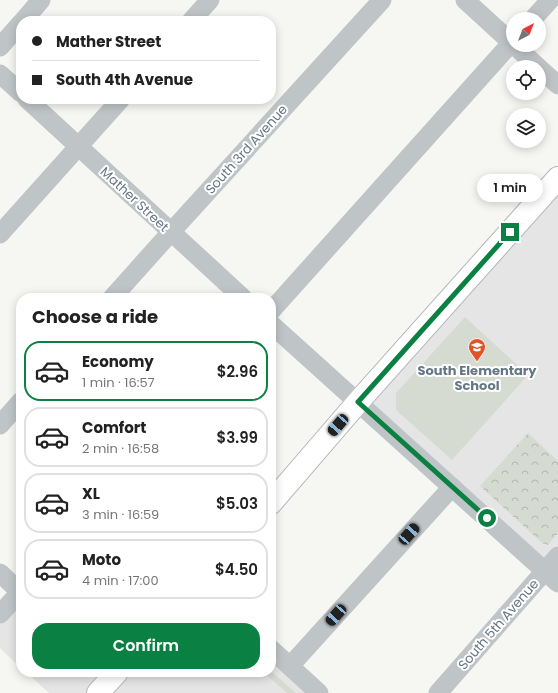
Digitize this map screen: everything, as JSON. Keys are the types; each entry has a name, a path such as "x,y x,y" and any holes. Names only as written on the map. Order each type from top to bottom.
{"main road":[{"path":"276,497 358,402 558,178"},
{"path":"98,693 110,677"}],"street":[{"path":"27,16 41,0"},
{"path":"196,16 210,0"},
{"name":"South 3rd Avenue","path":"116,293 170,232 382,0"},
{"path":"465,0 506,37"},
{"path":"539,12 550,0"},
{"path":"0,47 16,29"},
{"path":"276,305 506,51"},
{"path":"523,52 531,60"},
{"path":"0,74 16,89"},
{"path":"546,74 558,85"},
{"name":"Mather Street","path":"32,104 237,293"},
{"path":"0,234 116,104"},
{"path":"276,328 551,577"},
{"path":"0,425 16,407"},
{"path":"290,666 452,487"},
{"name":"South 5th Avenue","path":"438,693 551,577 558,556"},
{"path":"0,573 16,587"},
{"path":"0,614 16,597"},
{"path":"276,653 319,693"}],"shaded area":[{"name":"South Elementary School","path":"558,182 558,559 546,572 359,403"},
{"path":"16,596 16,663 0,648 0,614"},
{"path":"276,654 319,693 49,693 31,677 276,677"}],"green space":[{"path":"465,317 528,375 452,460 396,410 396,393"},
{"path":"528,433 558,461 558,533 548,545 542,543 480,486"},
{"path":"276,675 296,693 287,693 269,677 276,677"}],"place":[{"name":"South Elementary School","path":"477,362"}],"route":[{"path":"487,518 358,402 510,232"}]}
